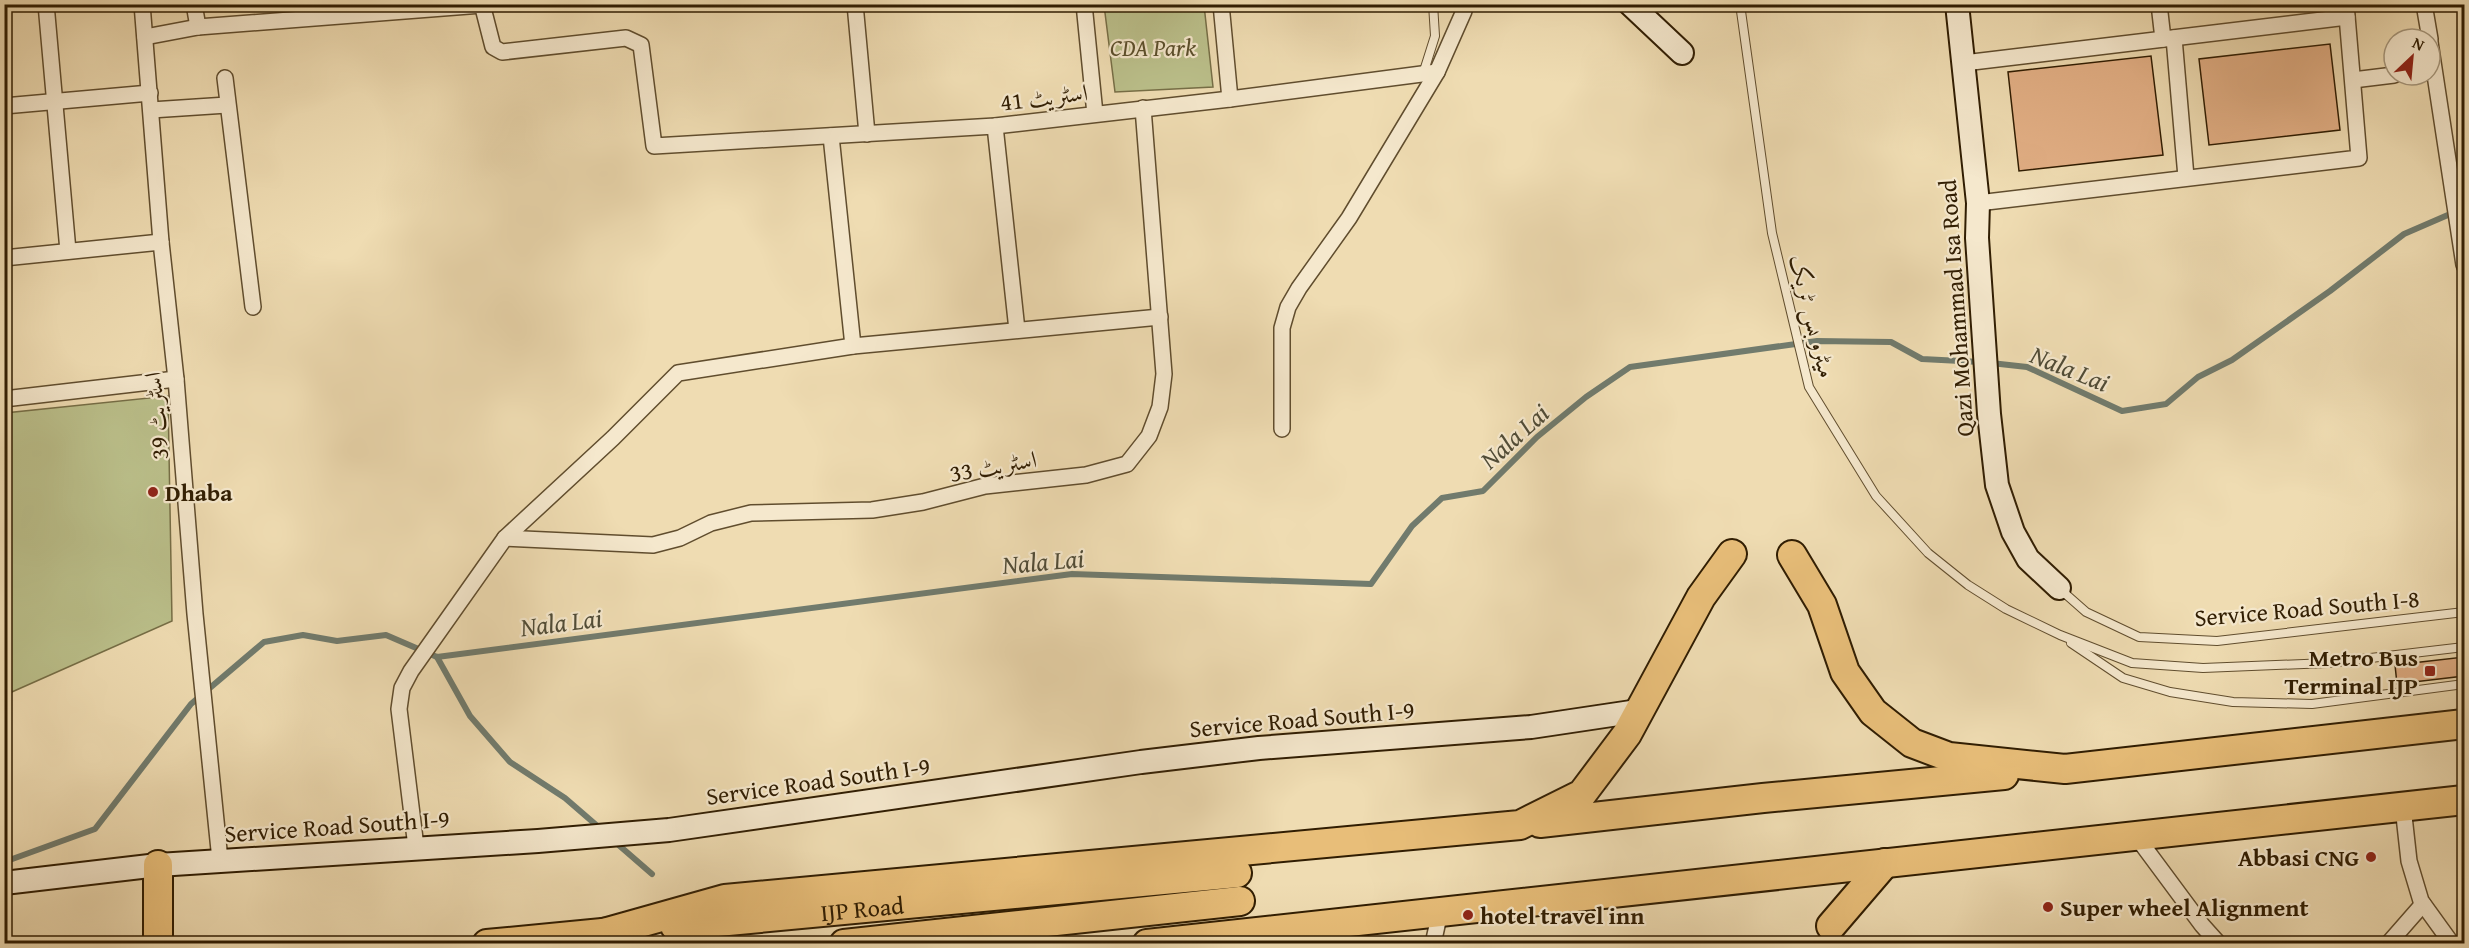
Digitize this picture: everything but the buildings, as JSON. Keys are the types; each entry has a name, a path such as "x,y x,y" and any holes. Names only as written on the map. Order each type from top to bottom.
{"highway":[{"path":"1520,825 1582,794 1627,734 1701,597 1732,554"},
{"path":"1792,555 1822,605 1845,672 1873,712 1912,743 1950,757 2065,769"},
{"path":"604,933 725,899 1520,825 1752,799 2065,769 2464,724"},
{"path":"1147,944 2464,800"},
{"path":"1831,926 1885,863"},
{"path":"158,865 158,944"},
{"name":"IJP Road","path":"488,944 604,933 1238,887 844,944"}],"street":[{"path":"46,4 68,251"},
{"name":"اسٹریٹ 39","path":"142,4 161,242 176,379 195,614 220,860"},
{"path":"145,37 198,27 194,4"},
{"name":"اسٹریٹ 41","path":"198,27 482,4 493,47 502,52 626,38 640,45 654,146 995,126 1430,73"},
{"path":"855,4 867,134"},
{"path":"1083,4 1095,114"},
{"path":"1221,4 1230,99"},
{"path":"1282,429 1282,328 1288,307 1349,218 1464,11 1464,4"},
{"path":"1630,4 1682,53"},
{"name":"Qazi Mohammad Isa Road","path":"1957,4 1978,203 1977,238 1996,485 2013,532 2028,559 2059,588"},
{"path":"2159,4 2168,38 2186,177"},
{"path":"2424,4 2428,27"},
{"path":"1964,63 2168,38 2347,11 2359,158 1978,203"},
{"path":"2353,80 2382,76"},
{"path":"225,78 253,307"},
{"path":"2435,87 2464,265"},
{"path":"4,106 150,93"},
{"path":"151,110 227,105"},
{"name":"اسٹریٹ 33","path":"506,538 653,545 680,538 711,523 751,513 872,510 922,502 985,486 1086,475 1127,464 1149,436 1160,407 1164,374 1143,108"},
{"path":"995,126 1017,330"},
{"path":"831,136 853,346"},
{"path":"4,258 161,242"},
{"path":"416,847 399,709 402,688 411,671 506,538 613,438 678,373 853,346 1160,316"},
{"path":"4,399 176,379"},
{"name":"Service Road South I-9","path":"4,883 220,860 537,841 669,830 1141,762 1259,748 1531,727 1638,711"},
{"path":"2403,807 2409,861 2423,904 2452,944"},
{"path":"2136,836 2202,925 2219,944"},
{"path":"2388,944 2423,904"},
{"path":"1433,944 1440,912"}],"lane":[{"path":"1430,73 1435,36 1434,4"},
{"name":"میٹرو بس ٹریک","path":"1740,4 1772,233 1809,387 1876,496 1928,553 1968,585 2006,609 2060,635 2132,663 2203,668 2328,663 2464,647"},
{"name":"Service Road South I-8","path":"2059,588 2086,612 2139,636 2217,641 2464,612"},
{"name":"میٹرو بس ٹریک","path":"2060,635 2123,678 2170,692 2233,702 2312,704 2464,684"}],"green space":[{"name":"CDA Park","path":"1104,5 1204,5 1213,87 1115,92"},
{"path":"168,396 172,621 5,695 5,413"}],"waterway":[{"name":"Nala Lai","path":"1991,363 2027,367 2122,411 2166,404 2198,377 2232,360 2330,291 2404,234 2464,208"},
{"name":"Nala Lai","path":"4,862 95,829 191,704 264,642 303,635 337,641 386,635 437,657 1072,574 1371,584 1412,526 1442,498 1483,491 1537,437 1586,397 1630,367 1817,341 1891,342 1922,359 1980,362"},
{"name":"Nala Lai","path":"437,657 470,716 510,762 565,798 602,830"},
{"name":"Nala Lai","path":"614,841 652,874"}],"place":[{"name":"Dhaba","path":"153,492"},
{"name":"Metro Bus Terminal IJP","path":"2430,671"},
{"name":"Abbasi CNG","path":"2371,857"},
{"name":"Super wheel Alignment","path":"2048,907"},
{"name":"hotel travel inn","path":"1468,915"}]}
